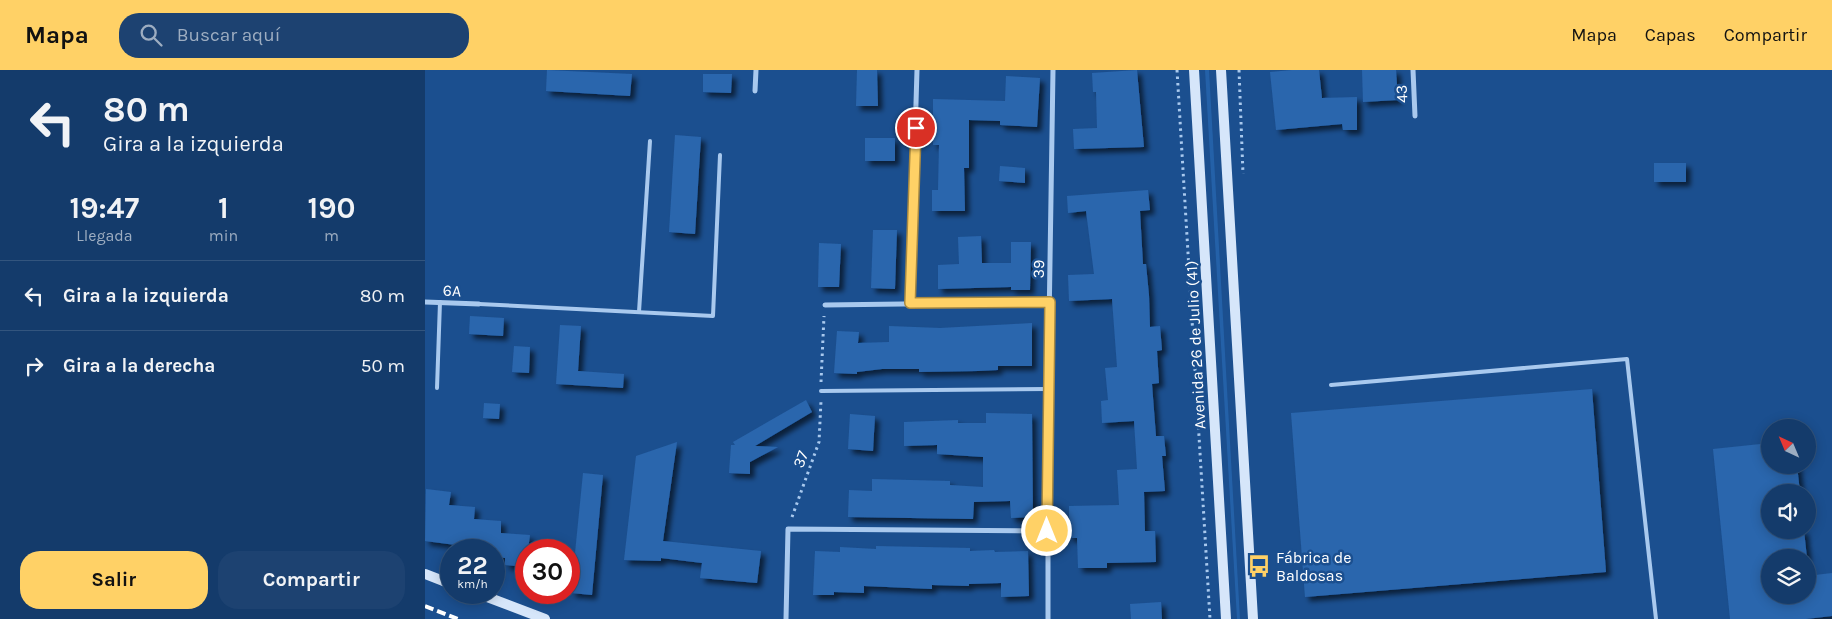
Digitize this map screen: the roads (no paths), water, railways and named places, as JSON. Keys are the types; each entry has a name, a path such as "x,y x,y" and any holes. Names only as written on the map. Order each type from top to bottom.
{"main road":[{"name":"Avenida 26 de Julio (41)","path":"1194,70 1226,619"},
{"path":"1221,70 1253,619"},
{"path":"425,574 440,580"},
{"path":"505,604 545,619"}],"street":[{"path":"755,70 755,91"},
{"path":"910,303 917,70"},
{"name":"39","path":"1048,619 1047,388 1053,70"},
{"name":"43","path":"1413,70 1415,116"},
{"name":"6A","path":"425,302 479,304"},
{"path":"825,305 1050,302"},
{"path":"786,619 788,529 1047,531"}],"lane":[{"path":"639,312 650,141"},
{"path":"479,304 713,316 720,155"},
{"path":"437,388 440,302"},
{"path":"1331,385 1627,359 1656,619"},
{"path":"821,391 1047,388"}],"railway":[{"path":"425,606 458,619"}],"place":[{"name":"Fábrica de Baldosas","path":"1259,566"}]}
